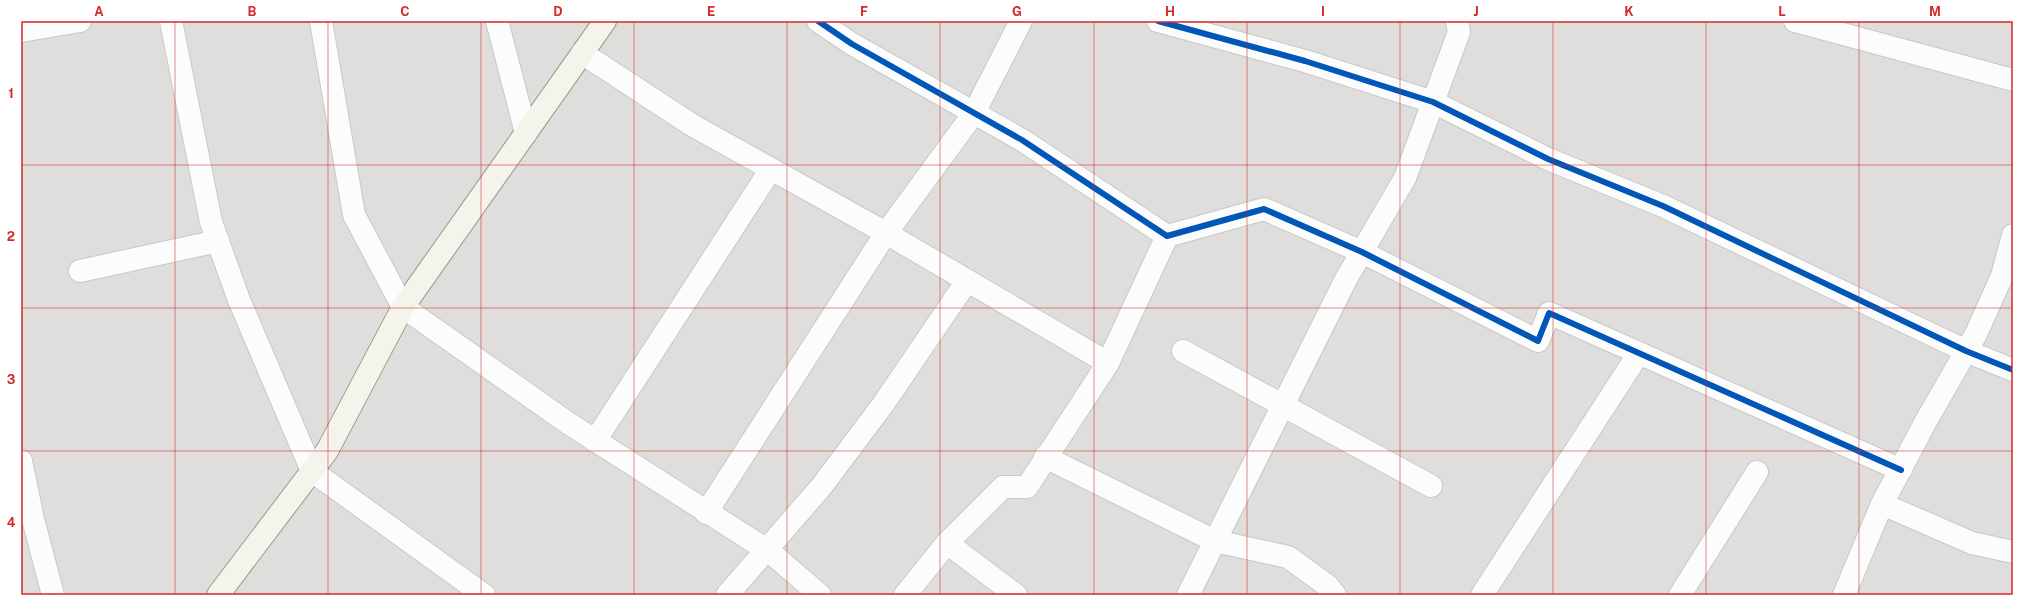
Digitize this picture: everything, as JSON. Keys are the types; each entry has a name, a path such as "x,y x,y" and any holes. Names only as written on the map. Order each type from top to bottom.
{"street":[{"path":"21,31 80,21"},
{"path":"172,21 211,222 239,300 312,471 484,595"},
{"path":"321,21 354,215 403,307 595,441 766,550 820,595"},
{"path":"497,21 526,133"},
{"path":"218,595 327,451 403,307 605,21"},
{"path":"818,21 852,44 1022,140 1167,236 1264,209 1362,252 1538,341 1549,313 1901,470"},
{"path":"706,513 886,233 974,113 1021,21"},
{"path":"1158,21 1305,61 1433,102 1548,159 1663,206 1966,351 2013,370"},
{"path":"1188,595 1346,278 1405,178 1459,32 1457,21"},
{"path":"1795,21 2013,80"},
{"path":"582,53 692,125 886,233 1108,363"},
{"path":"595,441 771,169"},
{"path":"1844,595 1882,504 2007,278 2013,235"},
{"path":"905,595 947,543 1003,487 1027,487 1045,457 1108,363 1167,236"},
{"path":"80,271 218,241"},
{"path":"727,595 821,487 884,404 967,281"},
{"path":"1183,351 1431,486"},
{"path":"1482,595 1639,353"},
{"path":"1045,457 1215,541 1288,557 1328,586 1335,595"},
{"path":"21,461 33,519 53,595"},
{"path":"1685,593 1757,472"},
{"path":"1882,504 1972,543 2013,552"},
{"path":"947,543 1016,595"}],"shaded area":[{"path":"21,21 2013,21 2013,595 21,595"}],"cycle path":[{"path":"818,21 852,44 1022,140 1167,236 1264,209 1362,252 1538,341 1549,313 1901,470"},
{"path":"1158,21 1305,61 1433,102 1548,159 1663,206 1966,351 2013,370"}]}
